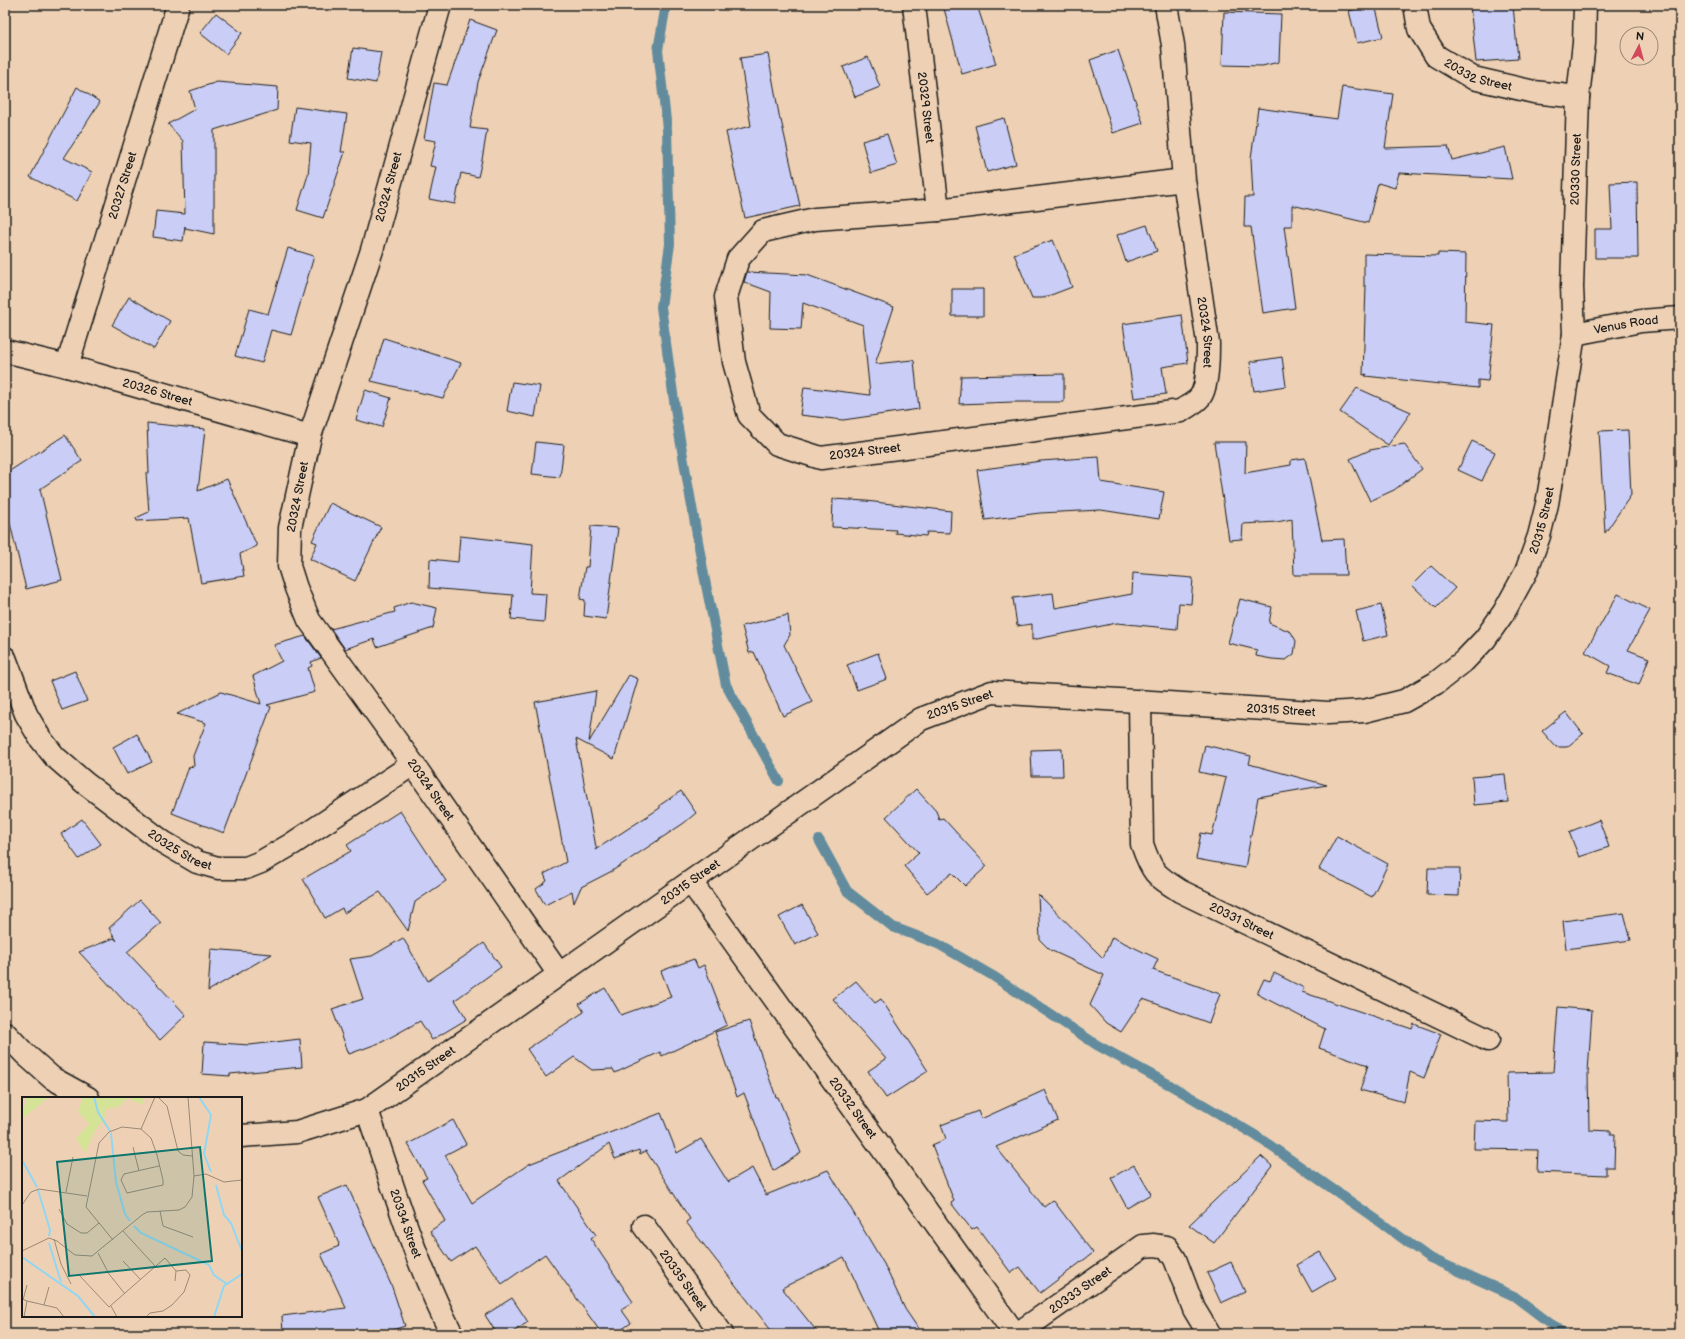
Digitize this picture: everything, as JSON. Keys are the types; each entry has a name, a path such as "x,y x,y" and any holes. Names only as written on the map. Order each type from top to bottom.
{"street":[{"name":"20327 Street","path":"67,366 178,5"},
{"name":"20324 Street","path":"440,5 372,250 310,436 290,528 289,566 309,620 413,764 560,974"},
{"name":"20329 Street","path":"914,5 938,210"},
{"name":"20324 Street","path":"1166,5 1173,45 1184,180 1208,343 1208,358 1200,398 1181,411 821,458 777,444 748,415 734,362 726,297 738,258 763,231 815,219 938,210 1184,180"},
{"name":"20332 Street","path":"1415,5 1419,29 1436,56 1473,78 1534,92 1578,97"},
{"name":"20330 Street","path":"1574,334 1572,287 1578,97 1584,43 1584,5"},
{"name":"Venus Road","path":"1574,334 1641,322 1680,318"},
{"name":"20315 Street","path":"242,1136 297,1132 367,1110 921,720 992,692 1328,713 1364,711 1404,701 1436,683 1464,661 1485,639 1504,612 1526,572 1539,536 1556,451 1574,334"},
{"name":"20326 Street","path":"5,351 67,366 310,436"},
{"name":"20325 Street","path":"5,658 26,714 40,738 55,757 86,783 163,842 198,862 218,868 246,868 261,862 298,840 413,764"},
{"name":"20331 Street","path":"1140,701 1142,844 1149,864 1158,877 1180,891 1488,1040"},
{"name":"20332 Street","path":"690,882 1016,1334"},
{"path":"5,1033 25,1054 52,1078 86,1097"},
{"name":"20334 Street","path":"367,1110 410,1237 452,1334"},
{"name":"20335 Street","path":"644,1226 722,1334"},
{"name":"20333 Street","path":"1016,1334 1143,1246 1154,1245 1167,1247 1175,1260 1194,1309 1209,1334"}],"building":[{"path":"943,5 977,5 996,64 962,74"},
{"path":"1375,5 1383,37 1357,43 1349,11"},
{"path":"1470,5 1513,5 1518,59 1476,62"},
{"path":"1224,12 1281,14 1279,62 1262,66 1222,65"},
{"path":"216,13 242,33 226,54 200,33"},
{"path":"470,20 497,30 478,82 470,128 487,130 478,177 461,173 455,204 429,199 436,167 430,166 436,141 424,139 434,83 447,85"},
{"path":"353,48 381,52 376,83 348,78"},
{"path":"1118,50 1143,123 1113,133 1090,60"},
{"path":"768,54 780,120 800,206 745,218 726,132 751,126 740,58"},
{"path":"868,57 880,87 855,97 843,67"},
{"path":"217,82 278,87 277,110 214,130 214,234 185,228 185,226 183,241 153,237 156,211 185,214 183,141 168,124 195,109 190,91"},
{"path":"77,87 100,102 64,158 92,172 77,201 30,177"},
{"path":"1342,87 1393,94 1385,148 1448,146 1452,160 1505,147 1512,179 1399,173 1395,188 1378,183 1368,223 1292,205 1292,226 1284,226 1295,308 1263,313 1251,227 1244,227 1245,197 1253,197 1251,158 1258,108 1337,119"},
{"path":"295,107 347,114 341,152 345,152 323,218 297,210 308,175 311,143 290,140"},
{"path":"1004,118 1016,164 987,172 975,126"},
{"path":"887,134 897,165 871,173 862,141"},
{"path":"1637,182 1638,258 1595,258 1595,229 1612,229 1610,183"},
{"path":"1147,225 1157,251 1126,262 1117,235"},
{"path":"1053,240 1072,287 1043,298 1032,298 1014,254"},
{"path":"288,248 314,256 291,335 271,330 262,363 235,356 249,309 268,314"},
{"path":"1438,253 1466,254 1465,322 1494,325 1488,381 1478,380 1478,388 1365,376 1367,374 1363,375 1366,286 1364,286 1364,254 1438,256"},
{"path":"747,272 807,275 894,307 875,364 914,361 919,409 843,420 800,415 804,387 870,395 863,325 803,303 801,329 770,328 771,292 744,282"},
{"path":"952,289 983,289 983,316 952,316"},
{"path":"129,297 170,321 154,349 112,325"},
{"path":"1182,315 1188,363 1162,367 1166,394 1134,398 1123,324"},
{"path":"384,338 461,363 443,398 371,381"},
{"path":"1282,357 1286,386 1254,391 1250,362"},
{"path":"1064,374 1064,402 959,404 961,376"},
{"path":"512,382 540,386 535,417 507,411"},
{"path":"1357,388 1411,412 1388,445 1340,412"},
{"path":"365,390 391,398 382,427 356,420"},
{"path":"147,423 205,429 198,491 227,479 257,546 240,554 244,576 201,583 189,518 137,521 136,518 149,512 146,473 149,473"},
{"path":"1628,430 1631,495 1605,533 1599,431"},
{"path":"65,435 82,461 40,489 62,580 26,589 5,503 5,474"},
{"path":"1472,441 1495,452 1482,481 1458,470"},
{"path":"536,442 564,445 560,477 532,474"},
{"path":"1214,442 1246,442 1245,473 1291,465 1291,460 1305,458 1322,540 1344,539 1346,575 1294,575 1292,519 1277,522 1243,524 1242,539 1229,540"},
{"path":"1404,444 1422,469 1394,490 1370,501 1350,459 1370,450"},
{"path":"1099,457 1101,482 1164,492 1159,519 1101,510 1040,513 985,520 977,470 1041,461"},
{"path":"833,499 866,501 951,511 950,533 927,532 926,536 895,533 896,530 832,527"},
{"path":"330,503 381,527 355,581 310,559 317,543 312,541"},
{"path":"591,526 618,528 606,619 584,616 585,600 580,599 585,567 588,567"},
{"path":"460,536 533,544 530,593 546,594 544,622 511,619 513,595 429,588 430,559 458,562"},
{"path":"1431,566 1455,588 1436,608 1412,585"},
{"path":"1133,573 1193,578 1191,604 1179,603 1177,629 1117,623 1032,640 1032,624 1017,626 1013,598 1053,593 1055,608 1132,594"},
{"path":"1618,594 1650,610 1628,650 1649,658 1639,685 1607,673 1610,666 1585,652"},
{"path":"1240,599 1272,607 1269,623 1291,632 1296,641 1294,654 1286,660 1272,659 1256,656 1257,650 1228,643"},
{"path":"411,602 437,608 433,628 377,647 374,639 345,649 331,629 395,612 394,608"},
{"path":"1381,605 1388,635 1363,641 1356,611"},
{"path":"788,615 790,635 784,645 812,702 783,716 754,652 749,653 742,626"},
{"path":"305,636 321,658 311,662 312,666 308,668 315,692 267,705 271,707 224,833 172,813 189,767 194,766 193,756 206,723 177,714 221,692 261,704 253,676 282,661 274,645"},
{"path":"878,653 887,679 857,690 847,665"},
{"path":"75,671 87,701 62,710 50,681"},
{"path":"629,675 638,679 614,759 576,739 597,847 595,850 660,808 660,805 681,791 696,813 684,823 612,871 581,887 574,903 572,891 545,905 536,889 547,881 544,874 566,862 535,702 596,691 589,742"},
{"path":"1566,712 1583,734 1567,747 1556,747 1542,731"},
{"path":"137,734 152,762 127,774 113,747"},
{"path":"1205,745 1251,756 1249,764 1327,785 1258,797 1245,868 1196,859 1201,833 1212,835 1226,778 1199,772"},
{"path":"1062,749 1063,776 1032,776 1031,750"},
{"path":"1505,774 1508,802 1474,805 1472,777"},
{"path":"916,789 936,811 939,819 943,818 987,866 965,886 952,873 927,893 904,866 919,853 886,817"},
{"path":"400,811 446,881 415,902 408,931 380,892 344,913 342,908 325,918 303,879 351,851 347,845"},
{"path":"82,819 101,844 79,859 61,834"},
{"path":"1599,820 1609,847 1579,857 1569,832"},
{"path":"1337,836 1388,864 1372,897 1319,869"},
{"path":"1428,868 1460,868 1459,896 1427,895"},
{"path":"1038,894 1103,958 1112,937 1158,959 1153,970 1220,994 1209,1023 1143,999 1121,1032 1106,1023 1090,1005 1104,975 1050,950 1040,940"},
{"path":"140,900 161,923 127,952 186,1015 160,1040 79,952 114,938 117,941 109,928"},
{"path":"802,905 818,933 795,945 779,917"},
{"path":"1624,913 1631,940 1566,949 1563,921"},
{"path":"403,938 428,981 484,943 501,967 455,1000 467,1019 432,1040 420,1021 382,1042 349,1054 332,1009 363,999 350,959 372,956"},
{"path":"211,949 272,954 208,991"},
{"path":"694,959 698,968 704,965 727,1025 662,1056 660,1052 615,1073 613,1069 592,1070 574,1057 546,1077 527,1049 584,1012 579,1004 605,988 621,1015 671,997 661,971"},
{"path":"1274,973 1304,988 1302,992 1412,1029 1414,1024 1441,1034 1424,1078 1410,1072 1404,1102 1360,1090 1368,1065 1319,1048 1325,1029 1257,994 1264,979 1270,981"},
{"path":"856,981 875,1003 881,999 928,1071 886,1098 868,1071 886,1059 833,999"},
{"path":"1558,1007 1592,1010 1588,1072 1589,1130 1611,1131 1611,1134 1615,1134 1614,1167 1606,1167 1606,1175 1537,1172 1538,1150 1474,1149 1475,1121 1508,1122 1507,1073 1553,1072"},
{"path":"749,1021 776,1097 778,1097 801,1153 773,1171 744,1093 737,1097 715,1032"},
{"path":"300,1039 302,1067 230,1074 230,1076 202,1074 204,1042 250,1045"},
{"path":"1045,1090 1058,1120 996,1147 1044,1207 1053,1200 1093,1253 1040,1293 1020,1267 1011,1273 977,1227 972,1230 951,1203 954,1201 932,1145 946,1139 941,1125 978,1111 981,1119"},
{"path":"661,1113 677,1153 701,1139 728,1182 752,1168 766,1195 828,1170 884,1264 905,1309 922,1334 880,1334 844,1257 782,1288 819,1334 774,1334 686,1222 690,1219 646,1151 640,1154 639,1150 615,1159 609,1144 559,1181 596,1235 591,1239 633,1302 621,1309 631,1323 615,1334 602,1334 545,1254 502,1284 475,1246 451,1262 430,1231 445,1221 422,1180 427,1178 408,1144 453,1120 466,1144 445,1155 472,1203 529,1164"},
{"path":"1261,1156 1272,1166 1214,1243 1189,1225"},
{"path":"1134,1165 1151,1194 1127,1208 1111,1178"},
{"path":"347,1185 392,1287 405,1326 380,1334 283,1334 282,1316 346,1308 321,1254 339,1246 339,1244 318,1197"},
{"path":"1320,1252 1336,1278 1312,1292 1297,1265"},
{"path":"1231,1262 1245,1292 1221,1303 1207,1273"},
{"path":"512,1298 528,1322 510,1334 497,1334 485,1315"}],"waterway":[{"path":"666,5 658,50 667,129 670,244 661,307 677,422 704,575 726,685 779,781"},
{"path":"819,840 847,891 893,927 938,944 993,976 1097,1045 1170,1085 1255,1135 1428,1257 1514,1296 1564,1334"}]}
